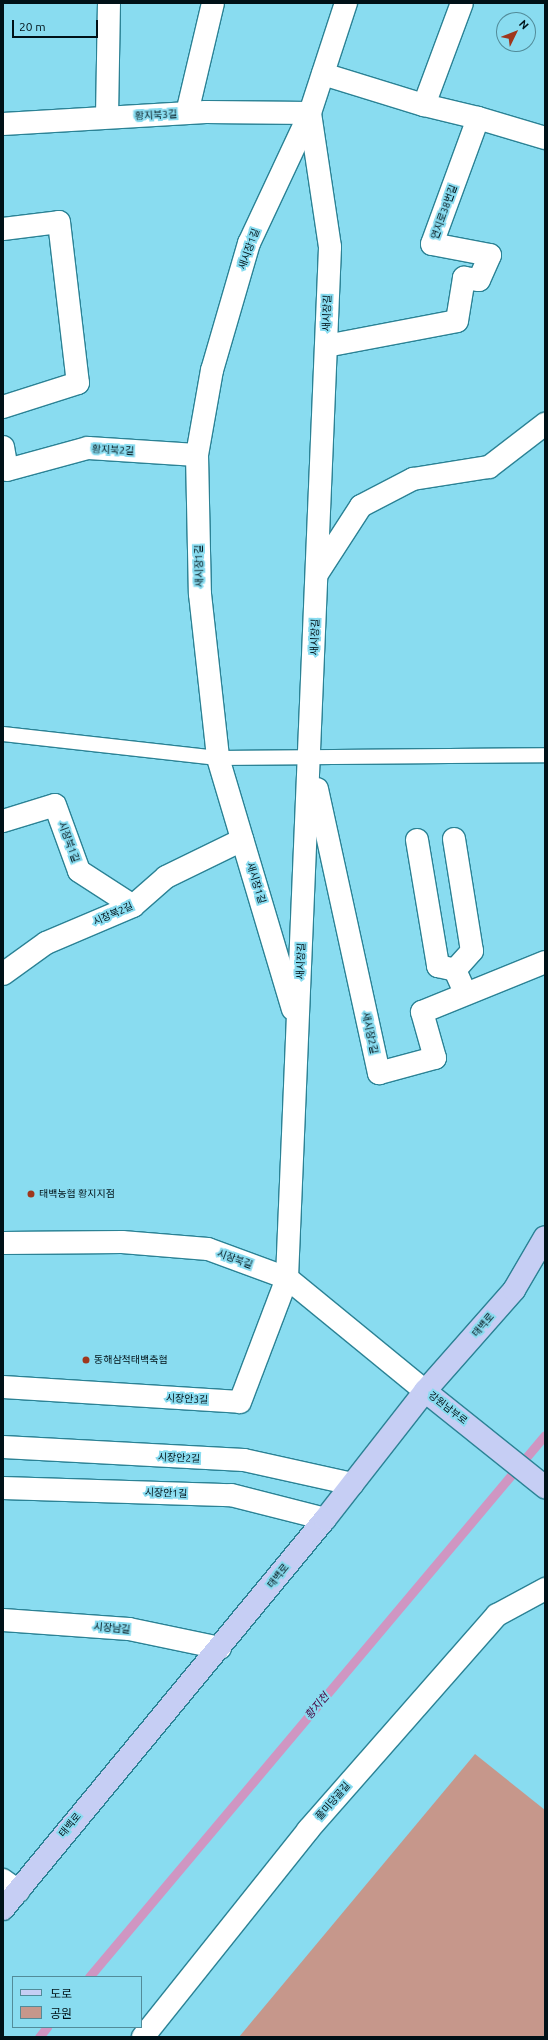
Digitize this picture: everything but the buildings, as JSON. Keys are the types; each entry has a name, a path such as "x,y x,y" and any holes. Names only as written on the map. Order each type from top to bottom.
{"main road":[{"name":"태백로","path":"3,1909 10,1886 220,1648 325,1519 425,1391 514,1290 545,1237"},
{"name":"강원남부로","path":"425,1391 471,1426 545,1487"}],"street":[{"path":"107,117 109,3"},
{"path":"187,113 214,3"},
{"name":"새시장길","path":"287,1278 310,758 330,247 310,113 346,3"},
{"path":"424,105 462,3"},
{"path":"323,74 424,105 478,118 545,138"},
{"name":"황지북3길","path":"3,124 187,113 310,113"},
{"name":"새시장1길","path":"298,1026 218,758 200,594 197,455 212,370 249,243 310,113"},
{"name":"연지로38번길","path":"326,346 457,321 464,278 479,280 490,255 432,244 478,118"},
{"path":"3,229 59,222 78,383 3,407"},
{"path":"317,574 361,506 413,479 489,467 545,424"},
{"name":"황지북2길","path":"3,447 5,470 88,448 197,455"},
{"name":"새시장2길","path":"310,758 379,1073 435,1058 422,1012 465,992 545,962"},
{"name":"시장북1길","path":"3,822 56,805 79,871 133,906"},
{"path":"454,839 472,951 455,970"},
{"name":"시장북2길","path":"3,974 46,943 133,906 166,877 242,840"},
{"path":"417,840 438,966 455,970"},
{"path":"455,970 465,992"},
{"name":"시장북길","path":"3,1243 122,1242 208,1249 287,1278 425,1391"},
{"name":"시장안3길","path":"3,1387 240,1402 287,1278"},
{"name":"시장안2길","path":"3,1447 244,1460 352,1484"},
{"name":"시장안1길","path":"3,1488 231,1495 325,1519"},
{"name":"풀미당골길","path":"143,2037 308,1830 497,1616 545,1589"},
{"name":"시장남길","path":"3,1620 129,1629 220,1648"}],"lane":[{"path":"3,734 218,758 545,755"}],"green space":[{"path":"475,1754 545,1810 545,2037 239,2037"}],"waterway":[{"name":"황지천","path":"90,1976 545,1435"},
{"name":"황지천","path":"39,2037 46,2028"}],"place":[{"name":"태백농협 황지지점","path":"31,1194"},
{"name":"동해삼척태백축협","path":"86,1360"}]}
